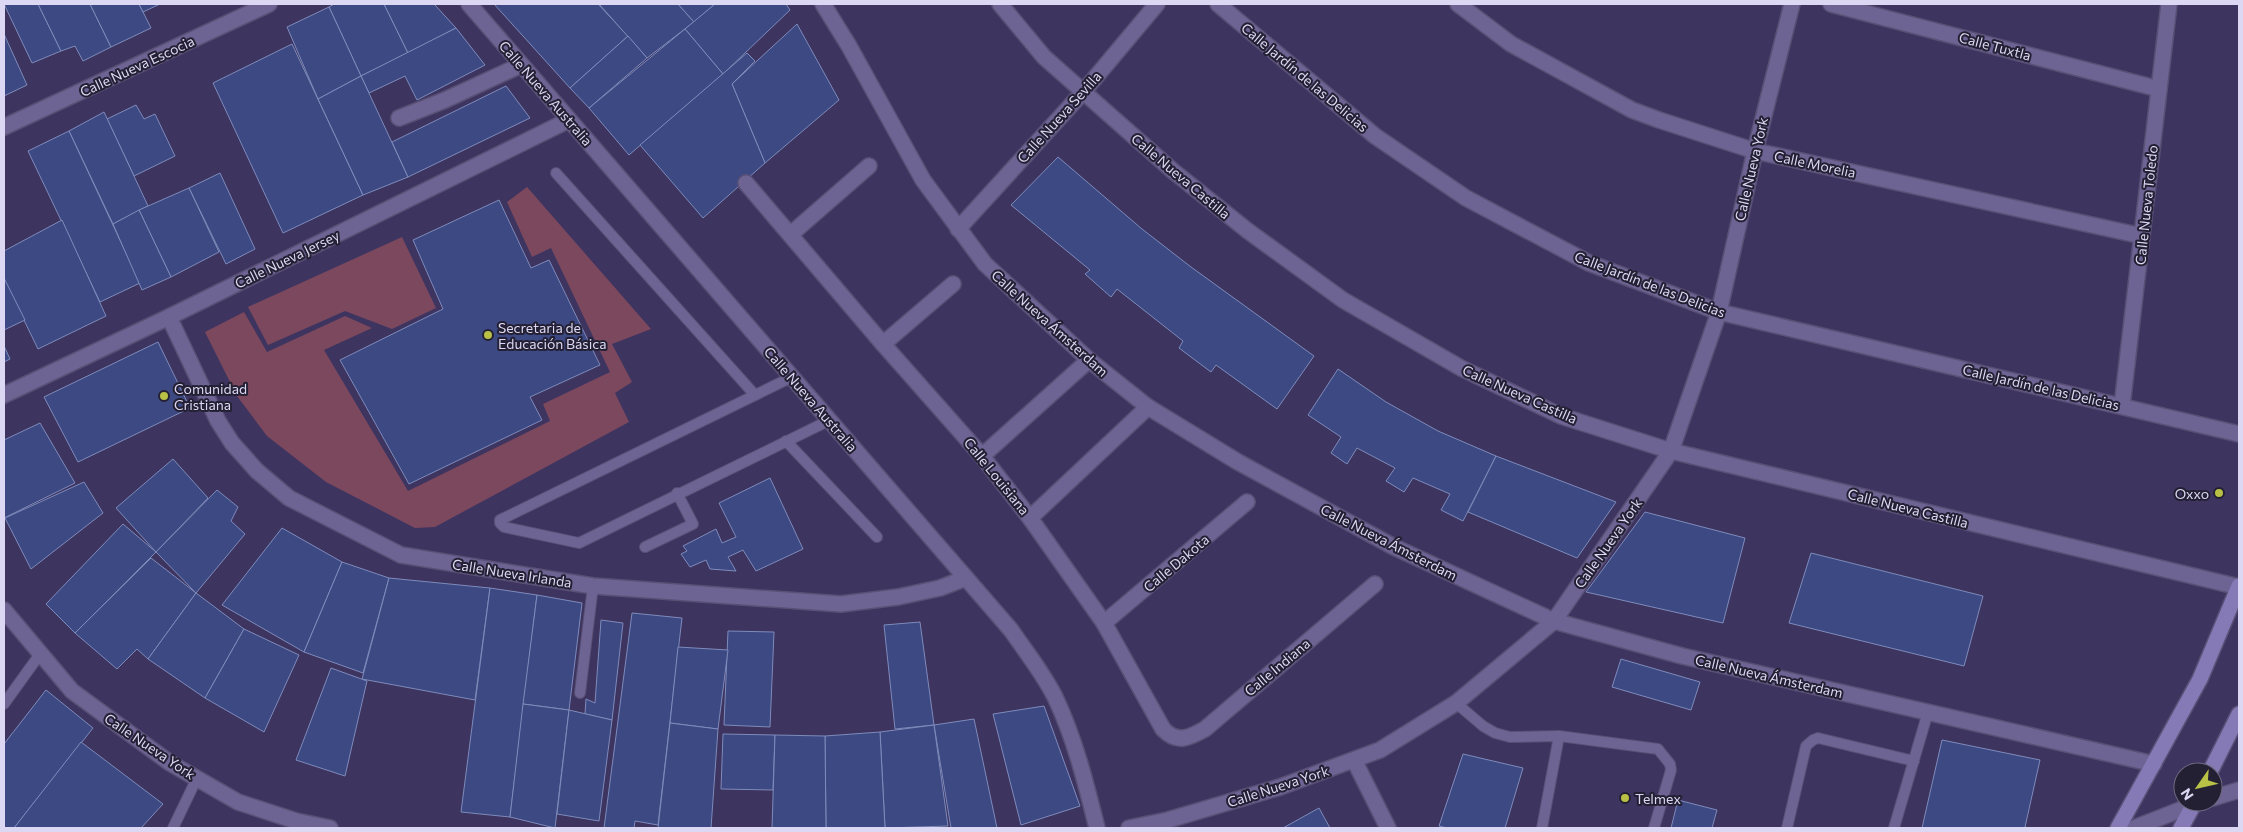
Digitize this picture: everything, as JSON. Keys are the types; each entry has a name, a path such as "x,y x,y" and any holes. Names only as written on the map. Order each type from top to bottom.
{"main road":[{"path":"2118,828 2200,679 2239,587"},
{"path":"2215,762 2239,714"},
{"path":"2181,828 2191,812"}],"street":[{"name":"Calle Nueva Escocia","path":"4,127 269,4"},
{"name":"Calle Nueva Australia","path":"469,4 1011,630 1038,668 1055,697 1081,762 1097,828"},
{"name":"Calle Nueva Ámsterdam","path":"823,4 849,46 923,180 985,264 1089,360 1148,407 1238,462 1394,547 1554,620 1682,656 2154,764"},
{"name":"Calle Nueva Castilla","path":"1000,4 1044,57 1173,171 1248,231 1343,300 1461,368 1561,416 1671,451 2239,587"},
{"name":"Calle Nueva Sevilla","path":"958,229 1084,91 1157,4"},
{"name":"Calle Jardín de las Delicias","path":"1218,4 1375,136 1466,198 1589,263 1719,312 2239,434"},
{"name":"Calle Morelia","path":"1458,4 1511,44 1632,110 1659,120 1755,151 2142,236"},
{"name":"Calle Nueva York","path":"1129,828 1168,820 1280,787 1380,750 1456,703 1554,620 1671,451 1719,312 1755,151 1792,4"},
{"name":"Calle Tuxtla","path":"1831,4 2159,89"},
{"name":"Calle Nueva Toledo","path":"2122,406 2169,4"},
{"path":"399,118 445,100 522,65"},
{"name":"Calle Nueva Jersey","path":"4,395 169,317 569,120"},
{"path":"791,234 869,166"},
{"name":"Calle Louisiana","path":"746,183 883,344 982,456 1030,518 1104,623 1163,729 1174,738"},
{"path":"883,344 953,284"},
{"name":"Calle Nueva Irlanda","path":"169,317 203,391 232,443 257,470 289,498 401,554 593,586 841,604 898,597 940,588 966,578"},
{"path":"982,456 1089,360"},
{"path":"1030,518 1148,407"},
{"name":"Calle Dakota","path":"1104,623 1247,502"},
{"name":"Calle Indiana","path":"1174,738 1179,740 1191,737 1205,729 1375,584"},
{"name":"Calle Nueva York","path":"4,610 72,691 170,762 238,802 296,821 330,828"},
{"path":"1354,760 1388,828"},
{"path":"2223,795 2239,790"},
{"path":"2134,828 2174,812"}],"lane":[{"path":"556,173 754,395"},
{"path":"792,377 499,522 504,527 576,543 830,420"},
{"path":"786,441 877,538"},
{"path":"645,547 693,524 677,493"},
{"path":"580,693 593,586"},
{"path":"4,704 40,654"},
{"path":"1456,703 1495,733 1510,737 1559,736 1658,750 1670,764 1671,770 1654,828"},
{"path":"1894,828 1928,712"},
{"path":"1542,828 1559,736"},
{"path":"1787,828 1806,746 1812,740 1818,738 1914,761"},
{"path":"173,828 197,778"}],"shaded area":[{"path":"527,187 651,329 612,344 632,382 615,393 629,422 435,527 415,528 326,482 267,436 237,396 205,332 244,312 267,352 345,316 372,328 324,350 408,491 550,421 543,404 610,372 551,248 532,257 507,202"},
{"path":"402,237 436,308 392,329 345,311 268,345 248,307"}],"building":[{"path":"4,4 38,4 61,51 32,63"},
{"path":"38,4 90,4 111,47 83,61 75,46 61,51"},
{"path":"90,4 139,4 151,28 111,47"},
{"path":"139,4 160,4 143,12"},
{"path":"334,4 384,4 408,53 361,76 329,7"},
{"path":"384,4 434,4 456,28 408,53"},
{"path":"494,4 598,4 628,36 570,88"},
{"path":"599,4 678,4 694,22 647,58"},
{"path":"678,4 715,4 694,22"},
{"path":"715,4 786,4 790,10 723,74 685,29"},
{"path":"329,7 361,76 318,99 287,27"},
{"path":"797,24 839,100 765,163 732,84"},
{"path":"456,28 485,65 417,100 405,76 369,93 361,76"},
{"path":"685,29 723,74 629,155 589,108"},
{"path":"4,34 27,85 4,96"},
{"path":"628,36 647,58 589,108 570,88"},
{"path":"292,44 363,195 283,233 213,83"},
{"path":"747,53 755,61 732,84 765,163 703,218 640,145"},
{"path":"361,76 408,177 363,195 318,99"},
{"path":"506,86 530,118 408,177 392,142"},
{"path":"136,105 144,119 155,114 175,156 134,176 107,119"},
{"path":"104,112 148,206 113,224 69,131"},
{"path":"69,131 140,283 100,302 28,151"},
{"path":"1058,157 1142,229 1314,356 1277,409 1216,365 1211,372 1179,348 1183,341 1117,289 1111,297 1085,274 1090,270 1011,205"},
{"path":"220,173 255,249 226,264 189,188"},
{"path":"189,188 219,252 171,277 139,210"},
{"name":"Secretaria de Educación Básica","path":"499,200 531,268 549,260 600,365 530,397 542,420 409,484 340,360 443,309 413,240"},
{"path":"139,210 171,277 142,290 113,224"},
{"path":"62,220 106,316 38,349 4,279 4,251"},
{"path":"4,278 25,320 4,330"},
{"path":"158,342 190,408 78,462 44,397"},
{"path":"4,346 10,359 4,362"},
{"path":"1338,369 1386,402 1438,431 1496,456 1463,521 1441,510 1450,494 1413,478 1404,492 1386,481 1395,468 1357,448 1347,464 1331,453 1341,437 1308,415"},
{"path":"40,423 75,483 4,518 4,440"},
{"path":"1496,456 1616,502 1577,558 1468,512"},
{"path":"173,459 208,498 156,552 116,508"},
{"path":"770,478 803,549 756,571 743,550 728,557 736,571 710,569 706,560 690,567 681,554 687,551 683,546 716,529 722,543 736,537 719,503"},
{"path":"84,482 103,513 31,569 5,518"},
{"path":"217,490 238,507 231,521 245,534 196,593 156,552"},
{"path":"1645,512 1745,538 1723,623 1586,592"},
{"path":"123,524 156,552 75,633 46,604"},
{"path":"282,528 342,562 304,652 222,605"},
{"path":"1811,553 1983,596 1964,666 1789,623"},
{"path":"151,558 196,593 148,659 137,649 117,669 75,633"},
{"path":"342,562 389,578 363,673 304,652"},
{"path":"389,578 490,588 475,700 362,679"},
{"path":"490,588 537,595 510,817 461,812"},
{"path":"196,593 244,629 205,698 148,659"},
{"path":"537,595 582,603 569,710 523,704"},
{"path":"632,613 682,618 658,825 635,821 634,828 604,828"},
{"path":"601,620 623,623 612,720 585,714 586,699 595,703"},
{"path":"920,622 934,725 895,729 884,625"},
{"path":"244,629 299,655 264,732 205,698"},
{"path":"728,631 774,632 770,727 724,725"},
{"path":"678,647 728,650 718,729 670,723"},
{"path":"1621,659 1700,682 1691,710 1612,687"},
{"path":"331,668 367,681 345,776 296,760"},
{"path":"46,690 93,728 14,828 4,828 4,744"},
{"path":"523,704 569,710 555,828 510,817"},
{"path":"1044,706 1080,806 1021,825 993,714"},
{"path":"569,710 612,720 599,821 557,814"},
{"path":"974,719 997,828 951,828 934,725"},
{"path":"670,723 718,729 711,828 658,828"},
{"path":"934,725 948,826 885,828 880,732"},
{"path":"880,732 885,828 826,828 825,736"},
{"path":"723,734 775,735 773,790 721,789"},
{"path":"775,735 825,736 826,828 772,828"},
{"path":"1942,740 2040,760 2025,827 2029,828 1922,828"},
{"path":"81,742 163,804 141,828 14,828"},
{"path":"1463,754 1523,768 1505,828 1447,828 1439,826"},
{"path":"1678,800 1717,810 1712,828 1671,828"},
{"path":"1319,808 1330,828 1283,828"}],"place":[{"name":"Secretaria de Educación Básica","path":"488,335"},
{"name":"Comunidad Cristiana","path":"164,396"},
{"name":"Oxxo","path":"2219,493"},
{"name":"Telmex","path":"1625,798"}]}
